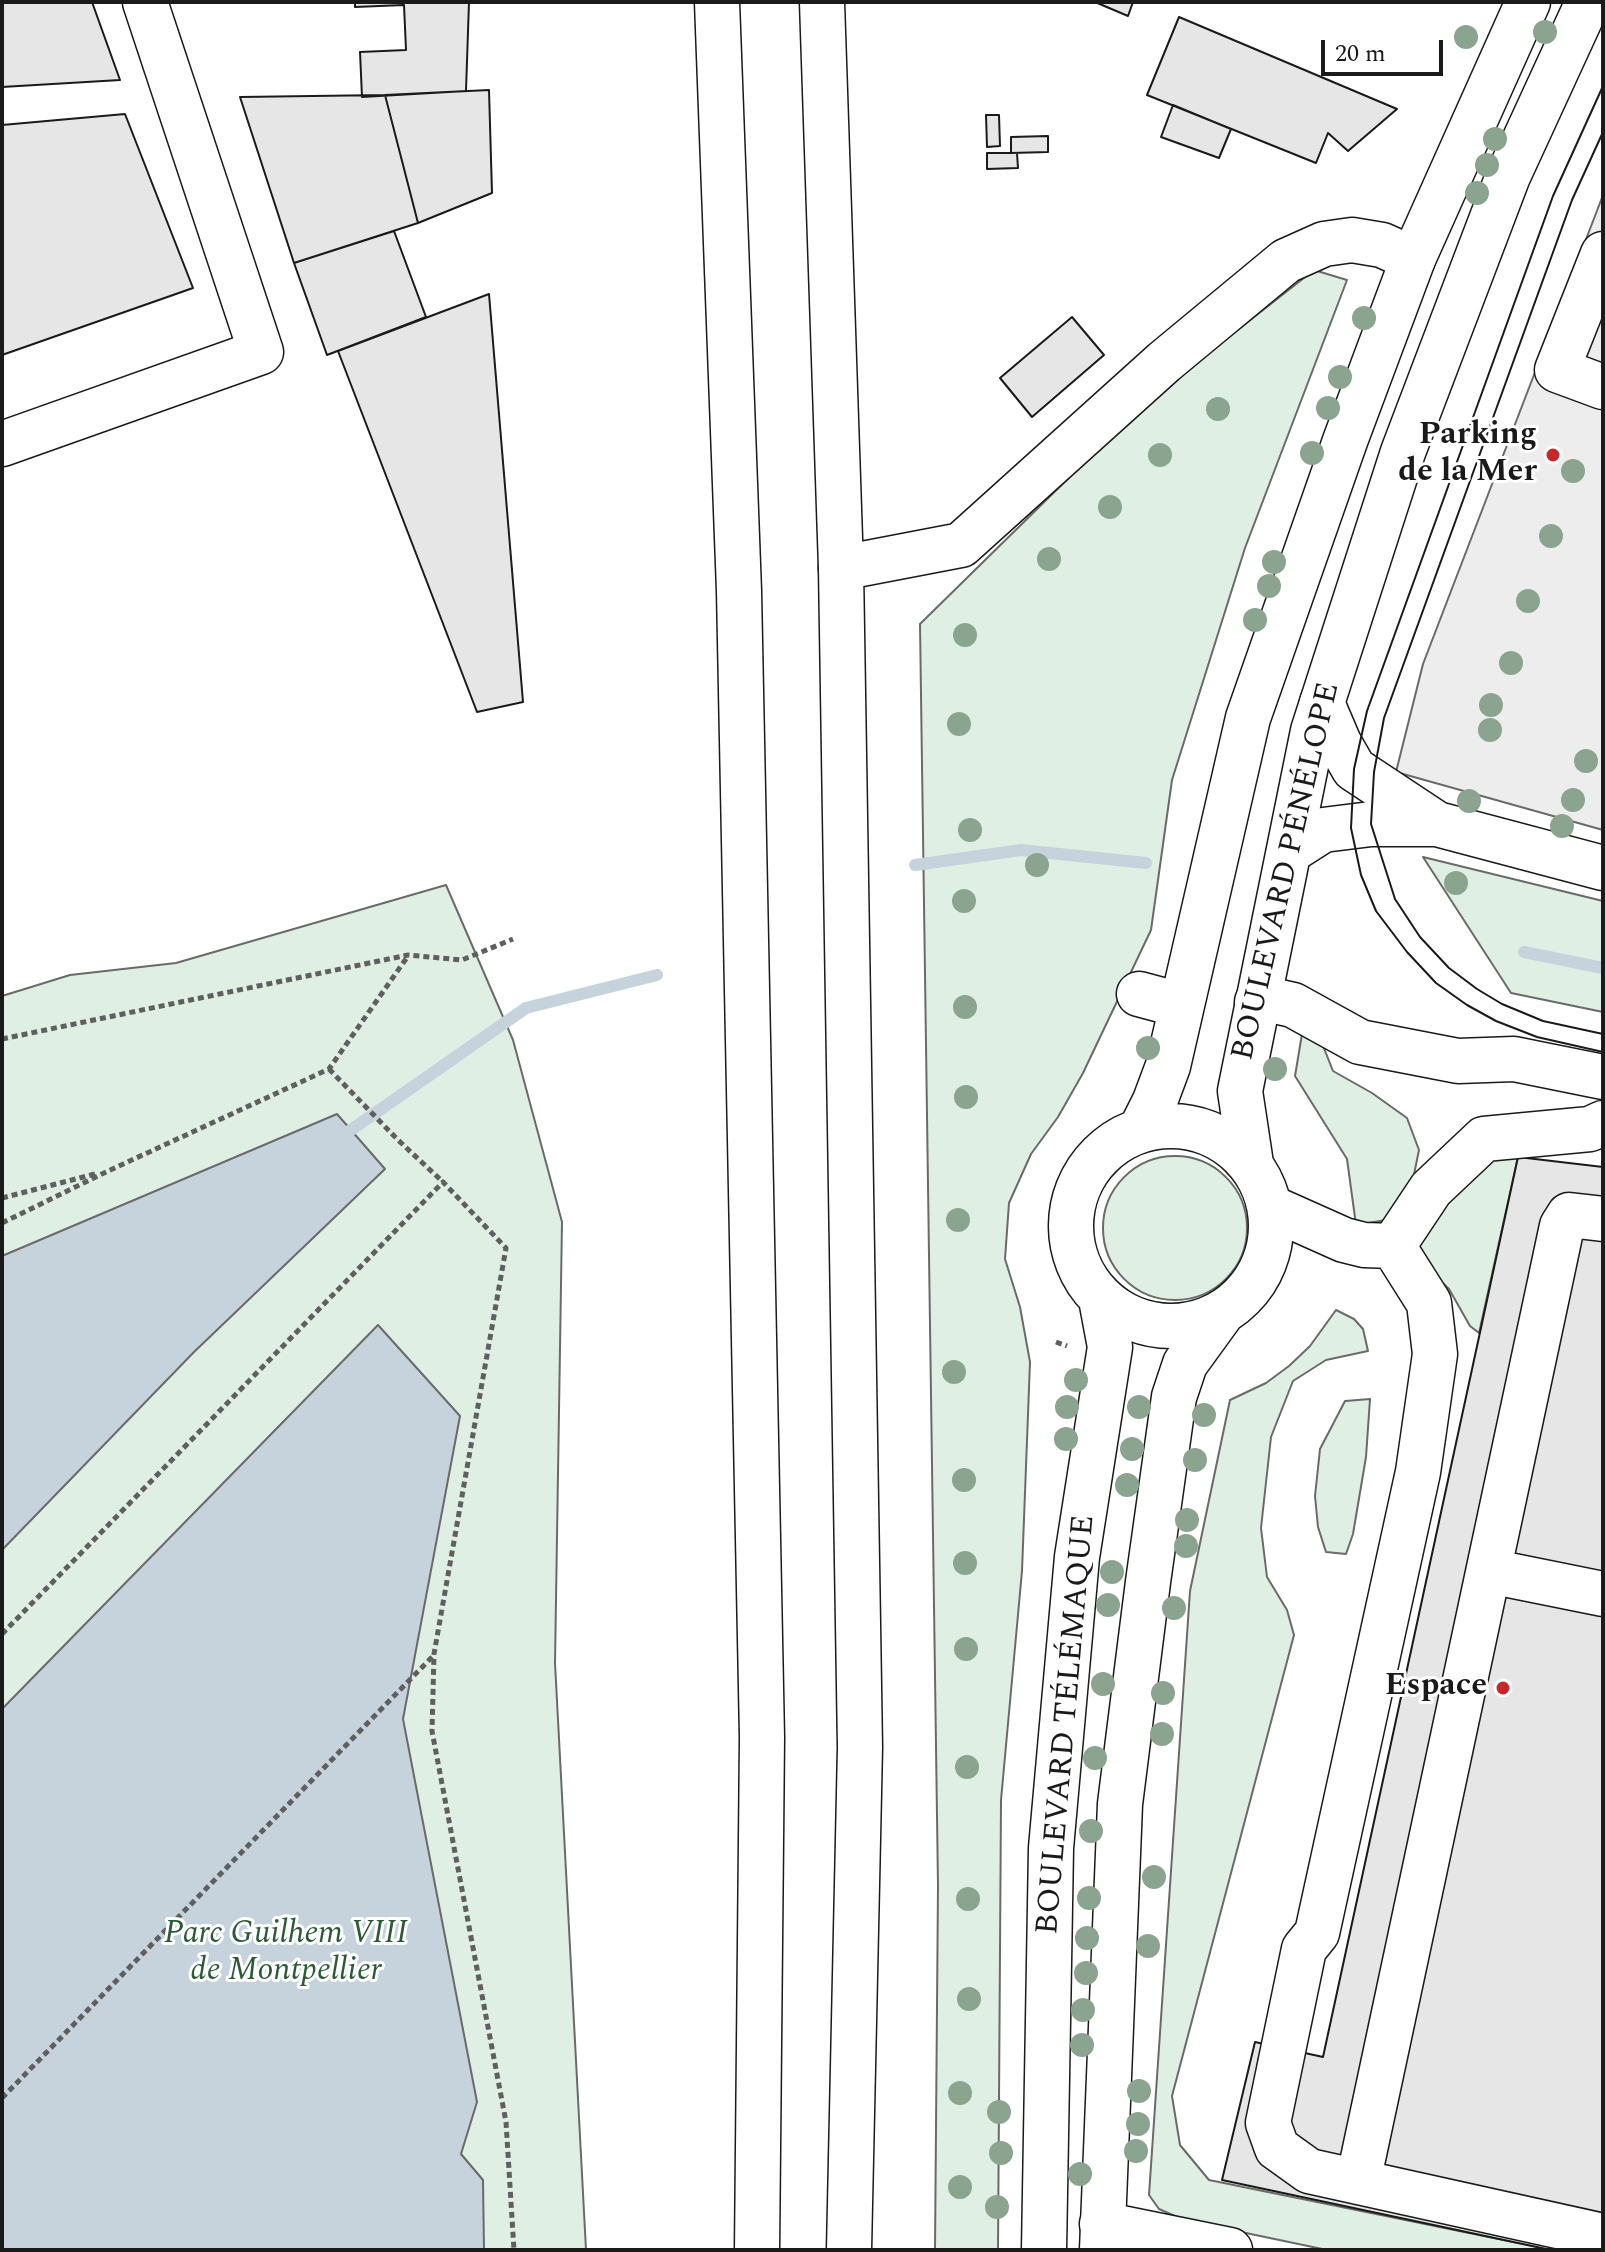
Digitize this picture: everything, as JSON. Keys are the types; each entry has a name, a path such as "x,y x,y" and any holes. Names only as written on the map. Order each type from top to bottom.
{"main road":[{"path":"2,444 261,352 145,2"},
{"path":"717,2 739,591 762,1737 757,2250"},
{"path":"822,2 841,568 860,1747 849,2250"},
{"path":"1141,1129 1168,1066 1160,1000 1248,718 1345,441 1413,259 1528,2"},
{"name":"BOULEVARD PÉNÉLOPE","path":"1251,1164 1240,1091 1313,731 1414,423 1508,176 1588,2"},
{"path":"841,568 961,545 1164,362 1286,261 1324,244 1352,240 1382,245 1413,259"},
{"path":"1603,254 1557,370 1603,387"},
{"path":"1322,703 1354,769 1437,824"},
{"path":"1290,851 1323,830 1371,824 1437,824 1603,868"},
{"path":"1257,1002 1275,1001 1293,1005 1360,1042 1458,1061 1514,1059 1603,1077"},
{"path":"1393,1246 1431,1189 1484,1139 1590,1129 1603,1123"},
{"path":"1171,1124 1202,1129 1229,1143 1251,1164 1263,1185 1272,1227 1270,1248 1263,1267 1246,1293 1222,1313 1192,1324 1159,1326 1128,1317 1101,1299 1083,1274 1072,1247 1070,1217 1078,1189 1092,1163 1114,1142 1141,1129 1171,1124"},
{"path":"1270,1207 1344,1240 1364,1245 1393,1246"},
{"path":"1358,2182 1562,1226 1569,1215 1603,1219"},
{"path":"1393,1246 1429,1303 1435,1354 1418,1472 1365,1658 1298,1927 1304,1949 1268,2123 1277,2148 1309,2171 1603,2236"},
{"name":"BOULEVARD TÉLÉMAQUE","path":"1044,2250 1051,1848 1077,1557 1110,1347 1102,1318 1101,1299"},
{"name":"BOULEVARD TÉLÉMAQUE","path":"1102,2237 1120,1804 1150,1566 1174,1397 1185,1364 1222,1313"},
{"path":"1489,1571 1603,1594"},
{"path":"1358,1591 1365,1658"},
{"path":"1102,2237 1230,2250"}],"path":[{"path":"2,1039 408,955 462,960 513,939"},
{"path":"2,1223 329,1069 408,955"},
{"path":"329,1069 506,1248 434,1654 432,1731 506,2122 514,2250"},
{"path":"2,1198 108,1171"},
{"path":"2,1634 443,1182"},
{"path":"2,2098 434,1654"}],"green space":[{"path":"1314,270 1347,280 1245,548 1172,780 1151,930 1083,1073 1058,1117 1031,1154 1009,1203 1005,1259 1020,1307 1030,1362 1022,1571 1001,1800 998,2250 935,2250 938,1885 920,624 1146,402"},
{"path":"1423,857 1603,901 1603,1012 1511,993"},
{"name":"Parc Guilhem VIII de Montpellier","path":"446,885 513,1040 562,1222 555,1663 586,2250 2,2250 2,996 70,975 176,963"},
{"path":"1304,1022 1314,1023 1333,1071 1407,1118 1419,1150 1410,1194 1386,1220 1356,1225 1347,1159 1295,1076"},
{"path":"1175,1156 1202,1162 1226,1177 1241,1201 1247,1228 1241,1255 1226,1279 1202,1294 1175,1300 1148,1294 1124,1279 1109,1255 1103,1228 1109,1201 1124,1177 1148,1162"},
{"path":"1518,1157 1479,1333 1470,1326 1449,1289 1432,1273 1419,1245 1430,1220 1487,1160"},
{"path":"1336,1310 1354,1319 1363,1329 1368,1351 1326,1360 1293,1381 1271,1437 1261,1528 1267,1577 1287,1610 1294,1635 1172,2096 1180,2145 1209,2180 1538,2247 1538,2250 1327,2250 1184,2220 1159,2209 1149,2195 1190,1591 1230,1400 1266,1383 1289,1366 1310,1346"},
{"path":"1370,1399 1366,1457 1353,1534 1346,1554 1326,1552 1318,1527 1315,1496 1320,1449 1345,1401"}],"shaded area":[{"name":"Parking de la Mer","path":"1603,195 1603,830 1396,772 1423,664"},
{"path":"337,1114 385,1169 194,1352 2,1550 2,1256"},
{"path":"378,1325 460,1416 403,1719 477,2102 461,2154 483,2180 484,2250 2,2250 2,1709"}],"building":[{"path":"2,2 92,2 120,80 2,87"},
{"path":"355,2 469,2 466,91 362,97 360,52 406,50 404,5 355,7"},
{"path":"1095,2 1133,2 1128,16"},
{"path":"1179,17 1397,109 1348,151 1328,133 1316,163 1147,95"},
{"path":"489,90 492,193 418,223 385,95"},
{"path":"385,95 418,223 294,263 240,97"},
{"path":"1173,105 1231,129 1219,158 1161,137"},
{"path":"125,114 193,288 2,355 2,125"},
{"path":"986,115 999,115 1000,146 987,147"},
{"path":"1048,136 1048,152 1011,153 1011,137"},
{"path":"987,153 1017,153 1018,168 987,169"},
{"path":"394,231 426,317 327,355 294,263"},
{"path":"489,294 523,702 477,712 338,351"},
{"path":"1072,317 1104,355 1032,417 1000,378"},
{"name":"Espace","path":"1518,1157 1603,1167 1603,2250 1551,2250 1222,2180 1255,2042 1323,2057"}],"waterway":[{"path":"915,865 1021,850 1146,863"},
{"path":"1524,952 1603,968"},
{"path":"348,1132 526,1008 657,975"}],"tram line":[{"path":"1603,86 1553,196 1367,711 1354,769 1351,828 1361,875 1376,911 1407,952 1436,983 1496,1021 1537,1037 1603,1052"},
{"path":"1603,132 1572,200 1384,718 1374,772 1371,824 1395,899 1420,937 1449,968 1502,1004 1543,1021 1603,1034"}],"place":[{"name":"Parking de la Mer","path":"1553,455"},
{"name":"Espace","path":"1503,1688"}]}
